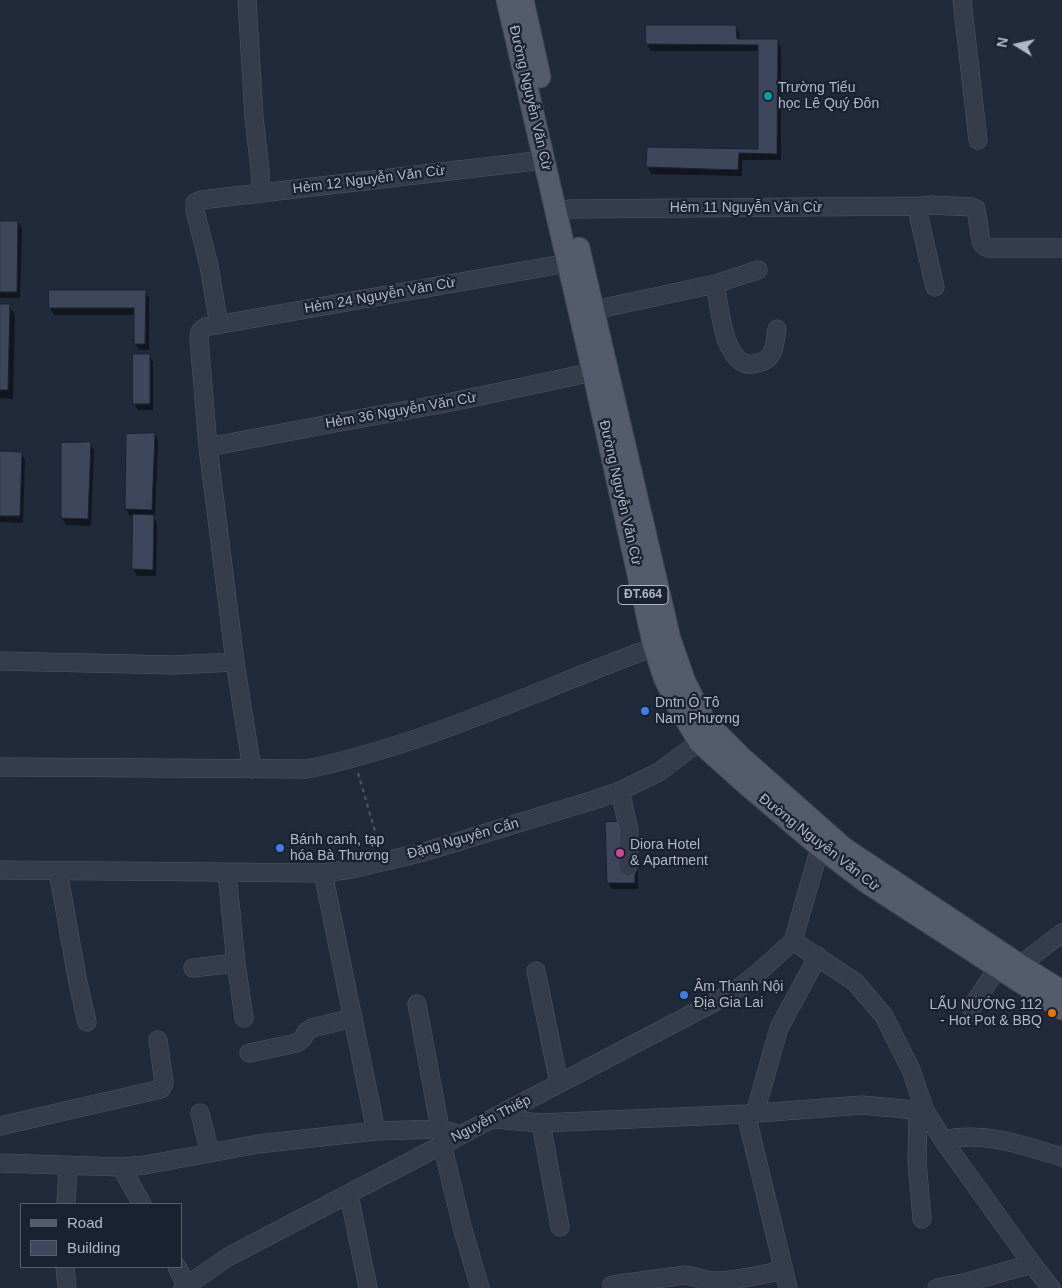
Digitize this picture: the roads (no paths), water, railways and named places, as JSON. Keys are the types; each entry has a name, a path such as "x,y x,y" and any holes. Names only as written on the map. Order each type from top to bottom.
{"main road":[{"name":"Đường Nguyễn Văn Cừ","path":"507,0 544,160 563,210 594,310 642,551 654,647 676,703 699,742 746,785 820,847 866,882 1009,970 1062,991"},
{"name":"Đường Nguyễn Văn Cừ","path":"523,0 563,210 568,263 593,372 642,551 670,639 685,682 704,720 740,756 844,848 1062,1010"}],"street":[{"path":"248,0 254,118 261,193"},
{"path":"962,0 978,140"},
{"name":"Hẻm 12 Nguyễn Văn Cừ","path":"218,325 195,203 201,200 544,160"},
{"path":"924,206 920,211 919,218 935,288"},
{"name":"Hẻm 11 Nguyễn Văn Cừ","path":"563,210 964,206 976,209 981,241 988,248 1062,248"},
{"name":"Hẻm 24 Nguyễn Văn Cừ","path":"208,448 199,339 200,332 205,327 568,263"},
{"path":"594,310 715,284 758,270"},
{"path":"715,284 728,345 735,357 742,363 754,365 769,359 772,355 777,329"},
{"name":"Hẻm 36 Nguyễn Văn Cừ","path":"208,448 452,402 593,372"},
{"path":"208,448 235,662 252,769"},
{"path":"0,767 307,769 354,758 505,707 583,673 654,647"},
{"path":"0,661 174,665 235,662"},
{"name":"Đặng Nguyên Cẩn","path":"0,870 323,873 352,869 424,852 620,791 659,772 699,742"},
{"path":"620,791 629,830 628,867"},
{"path":"820,847 793,941 856,982 884,1016 911,1070 922,1111 917,1161 922,1219"},
{"path":"58,871 87,1022"},
{"path":"227,873 236,964 244,1018"},
{"path":"323,873 376,1131"},
{"path":"971,1008 1009,970 1062,934"},
{"name":"Nguyễn Thiếp","path":"185,1286 228,1257 349,1195 441,1137 461,1135 494,1119 744,985 793,941"},
{"path":"788,1288 751,1113 779,1028 818,956"},
{"path":"194,968 236,964"},
{"path":"536,970 560,1083"},
{"path":"417,1004 441,1137 463,1230 480,1288"},
{"path":"249,1053 297,1043 312,1028 353,1018"},
{"path":"0,1126 161,1089 164,1083 158,1040"},
{"path":"494,1119 541,1123 751,1113 862,1105 922,1111 1051,1288"},
{"path":"200,1113 210,1153"},
{"path":"541,1123 560,1227"},
{"path":"0,1163 145,1166 258,1144 376,1131 441,1137"},
{"path":"943,1140 957,1136 991,1138 1062,1157"},
{"path":"66,1203 68,1165"},
{"path":"121,1167 141,1203"},
{"path":"349,1195 368,1288"},
{"path":"937,1288 968,1282 1032,1264"},
{"path":"65,1268 67,1288"},
{"path":"176,1268 185,1286"},
{"path":"612,1285 652,1284 685,1275 706,1280 719,1280 784,1270"}],"place":[{"name":"Trường Tiểu học Lê Quý Đôn","path":"768,96"},
{"name":"Dntn Ô Tô Nam Phương","path":"645,711"},
{"name":"Bánh canh, tạp hóa Bà Thương","path":"280,848"},
{"name":"Diora Hotel & Apartment","path":"620,853"},
{"name":"Âm Thanh Nội Địa Gia Lai","path":"684,995"},
{"name":"LẨU NƯỚNG 112 - Hot Pot & BBQ","path":"1052,1013"}]}
